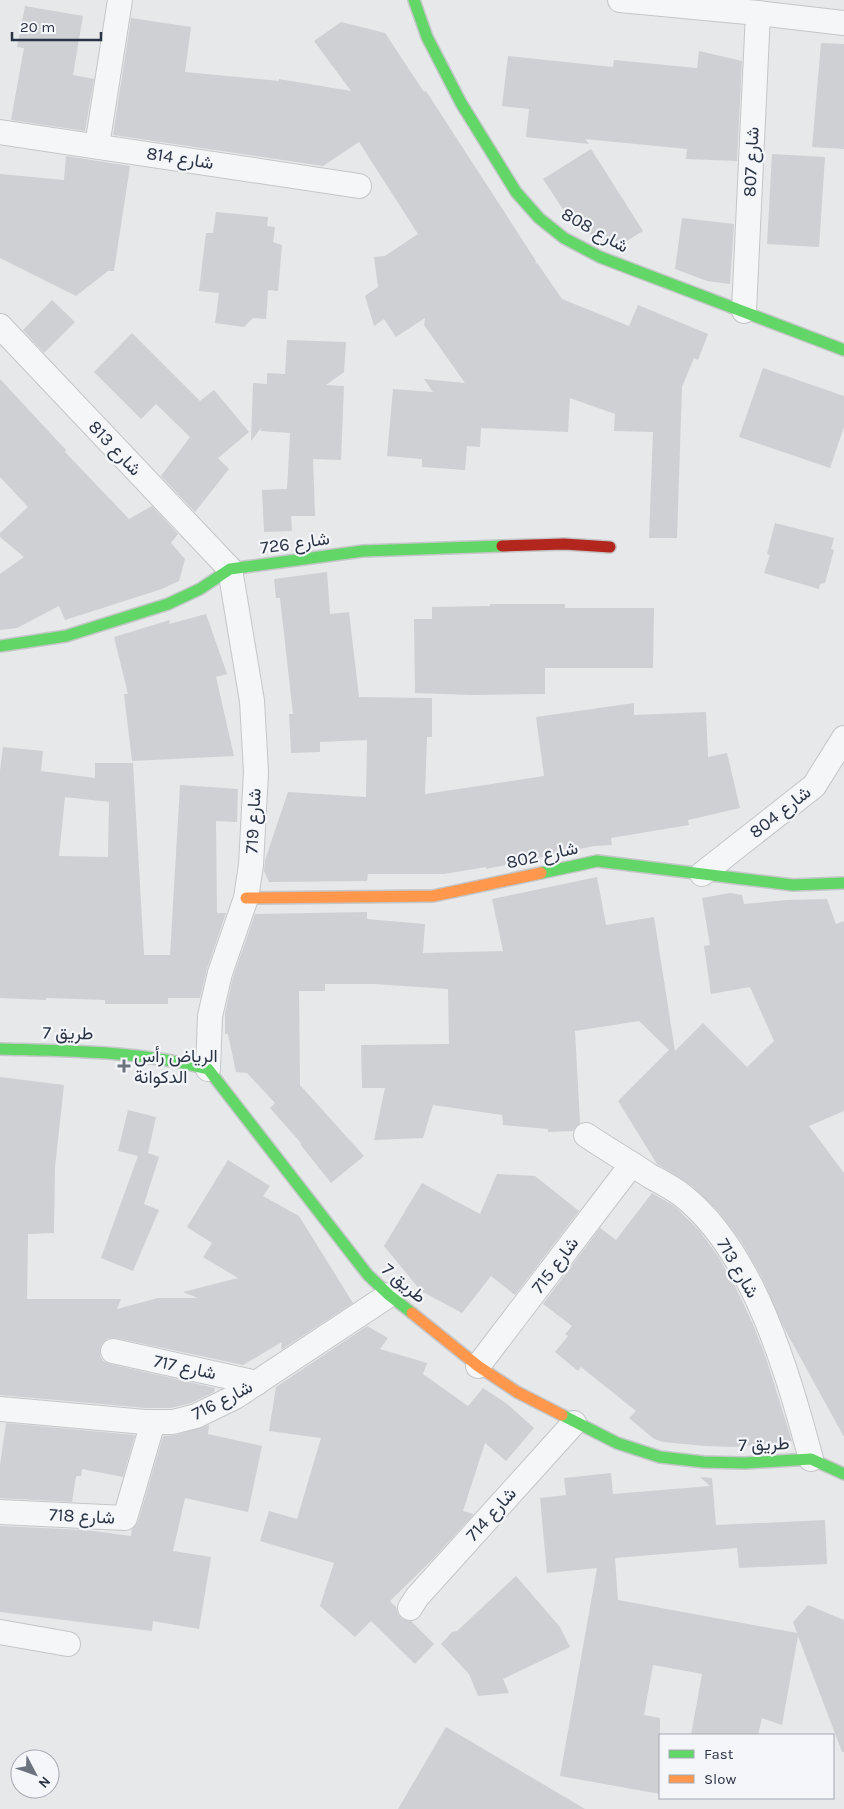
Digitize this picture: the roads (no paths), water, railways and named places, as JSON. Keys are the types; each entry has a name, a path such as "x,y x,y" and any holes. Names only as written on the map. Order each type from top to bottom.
{"street":[{"path":"97,146 120,0"},
{"name":"شارع 808","path":"414,0 427,37 461,103 516,192 539,218 564,238 600,257 844,350"},
{"path":"620,0 844,23"},
{"name":"شارع 807","path":"744,311 758,13"},
{"name":"شارع 814","path":"0,132 359,186"},
{"name":"شارع 813","path":"0,326 230,570"},
{"name":"شارع 726","path":"0,646 66,636 168,604 200,589 230,570 363,550 564,544 610,547"},
{"name":"شارع 719","path":"208,1069 210,1016 214,998 220,973 246,898 251,865 256,772 252,701 230,570"},
{"name":"شارع 804","path":"702,874 814,786 844,738"},
{"name":"شارع 802","path":"246,898 433,896 597,861 793,885 844,883"},
{"name":"7 طريق","path":"0,1049 123,1052 185,1062 208,1069 368,1275 478,1366 517,1392 617,1443 660,1457 745,1463 811,1459 844,1474"},
{"name":"شارع 713","path":"586,1135 683,1196 709,1221 727,1245 765,1316 790,1384 811,1459"},
{"name":"شارع 715","path":"478,1366 632,1164"},
{"name":"شارع 716","path":"0,1409 153,1422 173,1422 196,1416 235,1397 389,1294"},
{"name":"شارع 717","path":"113,1351 257,1382"},
{"name":"شارع 718","path":"0,1512 125,1518 153,1422"},
{"name":"شارع 714","path":"410,1608 417,1597 574,1422"},
{"path":"0,1632 68,1644"}],"place":[{"name":"الرياض رأس الدكوانة","path":"124,1066"}]}
